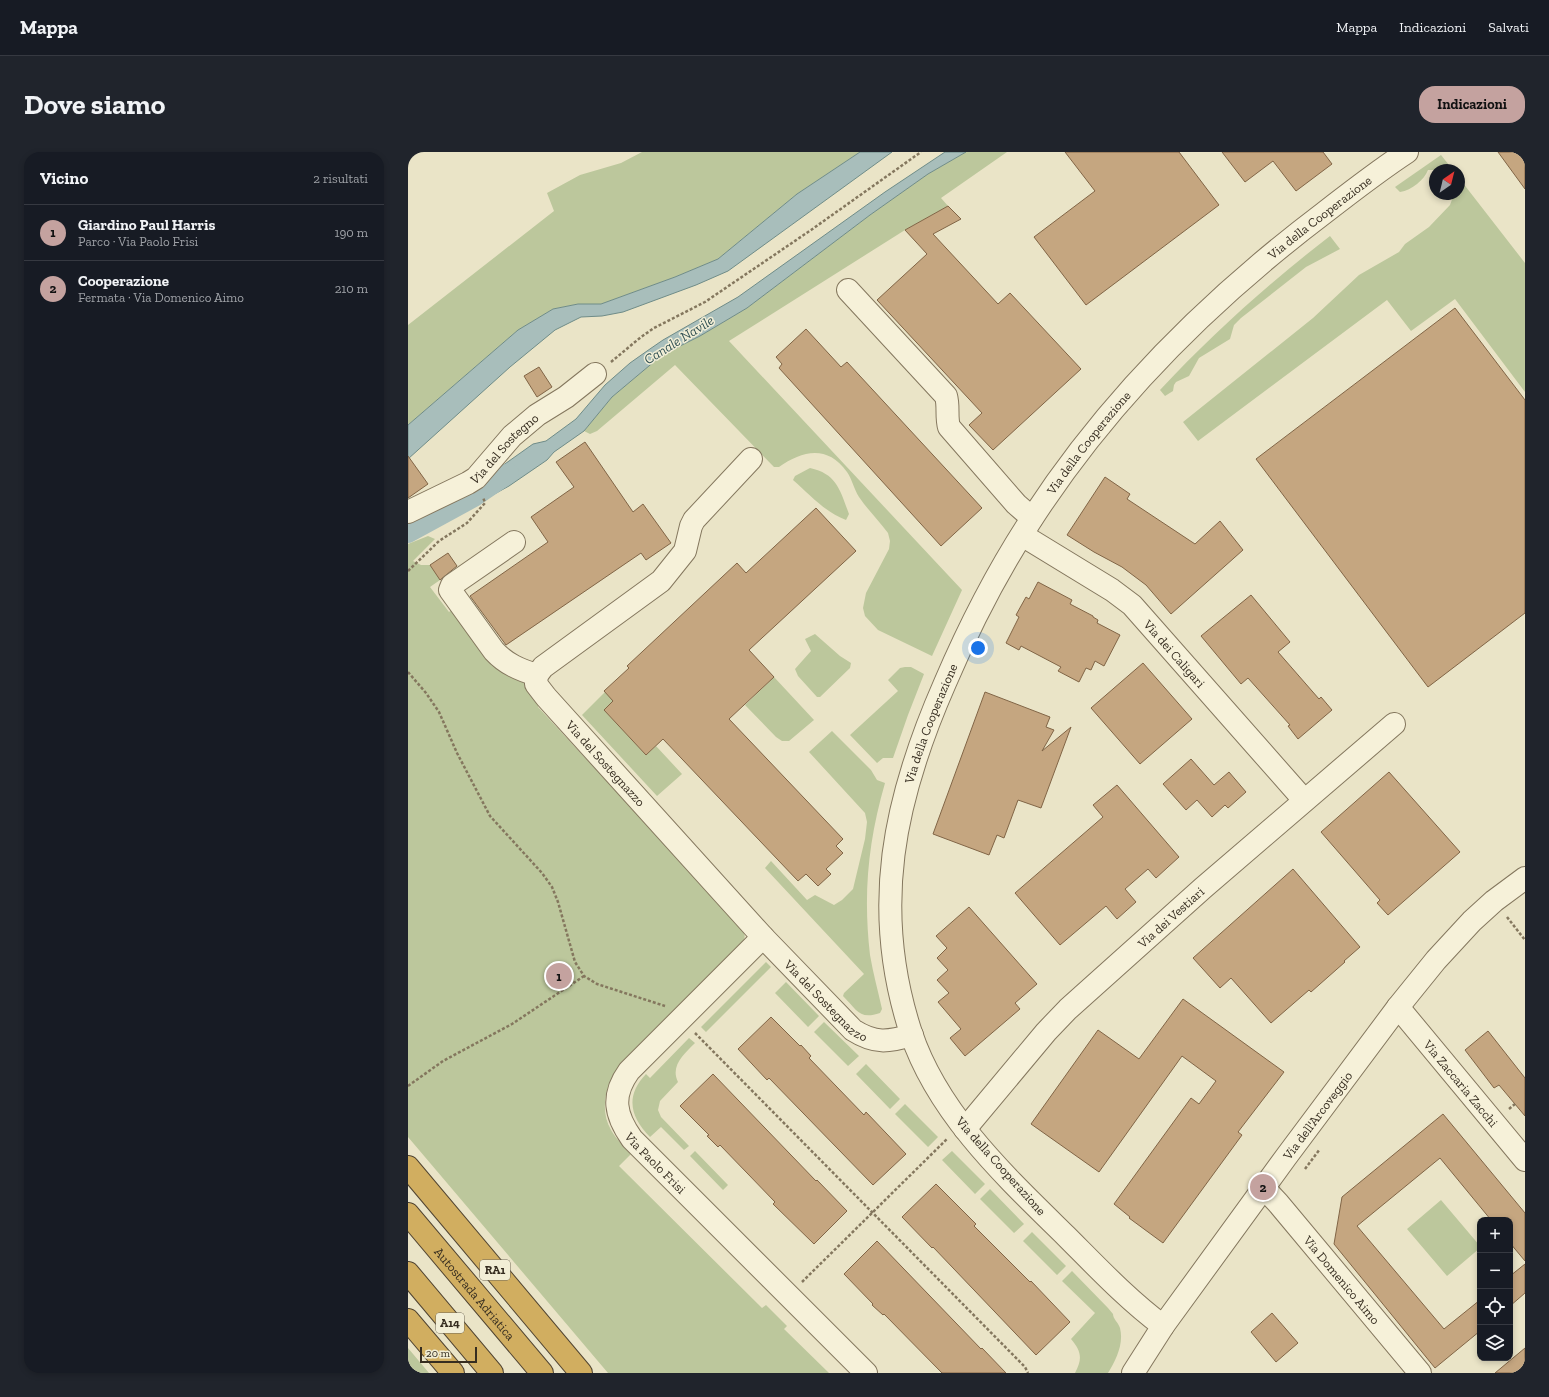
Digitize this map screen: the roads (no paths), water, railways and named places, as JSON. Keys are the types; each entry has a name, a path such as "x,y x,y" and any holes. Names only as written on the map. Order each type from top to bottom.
{"highway":[{"name":"RA1","path":"408,1167 581,1373"},
{"name":"Autostrada Adriatica","path":"408,1214 542,1373"},
{"name":"A14","path":"408,1274 492,1373"},
{"path":"408,1320 453,1373"}],"street":[{"name":"Via della Cooperazione","path":"1163,1326 1122,1292 1023,1194 956,1134 938,1089 923,1062 912,1035 900,991 890,924 892,864 899,817 914,762 940,695 982,605 1027,526 1078,453 1135,384 1188,329 1233,286 1285,243 1356,188 1407,152"},
{"name":"Via dei Caligari","path":"848,290 946,396 948,401 947,422 949,427 1016,504 1027,526 1132,606 1304,800"},
{"name":"Via del Sostegno","path":"408,512 468,484 476,478 512,436 538,415 566,397 595,374"},
{"path":"514,542 452,585 450,590 497,654 509,664 537,675 543,667 661,581 685,551 691,526 694,520 751,458"},
{"name":"Via del Sostegnazzo","path":"537,675 537,687 763,937 844,1021 858,1033 869,1038 888,1041 912,1035"},
{"name":"Via dei Vestiari","path":"956,1134 1068,1009 1304,800 1394,724"},
{"name":"Via dell'Arcoveggio","path":"1133,1373 1163,1326 1263,1188 1398,1007 1436,960 1472,920 1525,878"},
{"name":"Via Paolo Frisi","path":"763,937 629,1071 618,1092 619,1116 632,1139 866,1373"},
{"name":"Via Zaccaria Zacchi","path":"1398,1007 1525,1160"},
{"name":"Via Domenico Aimo","path":"1263,1188 1283,1209 1420,1373"}],"water":[{"path":"860,152 892,152 728,271 696,285 623,312 602,316 581,317 555,330 510,367 408,459 408,425 518,330 553,309 578,304 601,304 675,277 718,259 797,194"},
{"path":"945,152 966,152 928,174 870,215 747,308 700,336 662,355 612,397 584,431 554,452 547,460 509,486 489,497 483,481 533,444 546,441 576,419 605,385 630,363 663,340 738,297 885,192"}],"waterway":[{"name":"Canale Navile","path":"408,533 474,497 509,473"}],"place":[{"name":"Giardino Paul Harris","path":"559,976"},
{"name":"Cooperazione","path":"1263,1187"}]}
